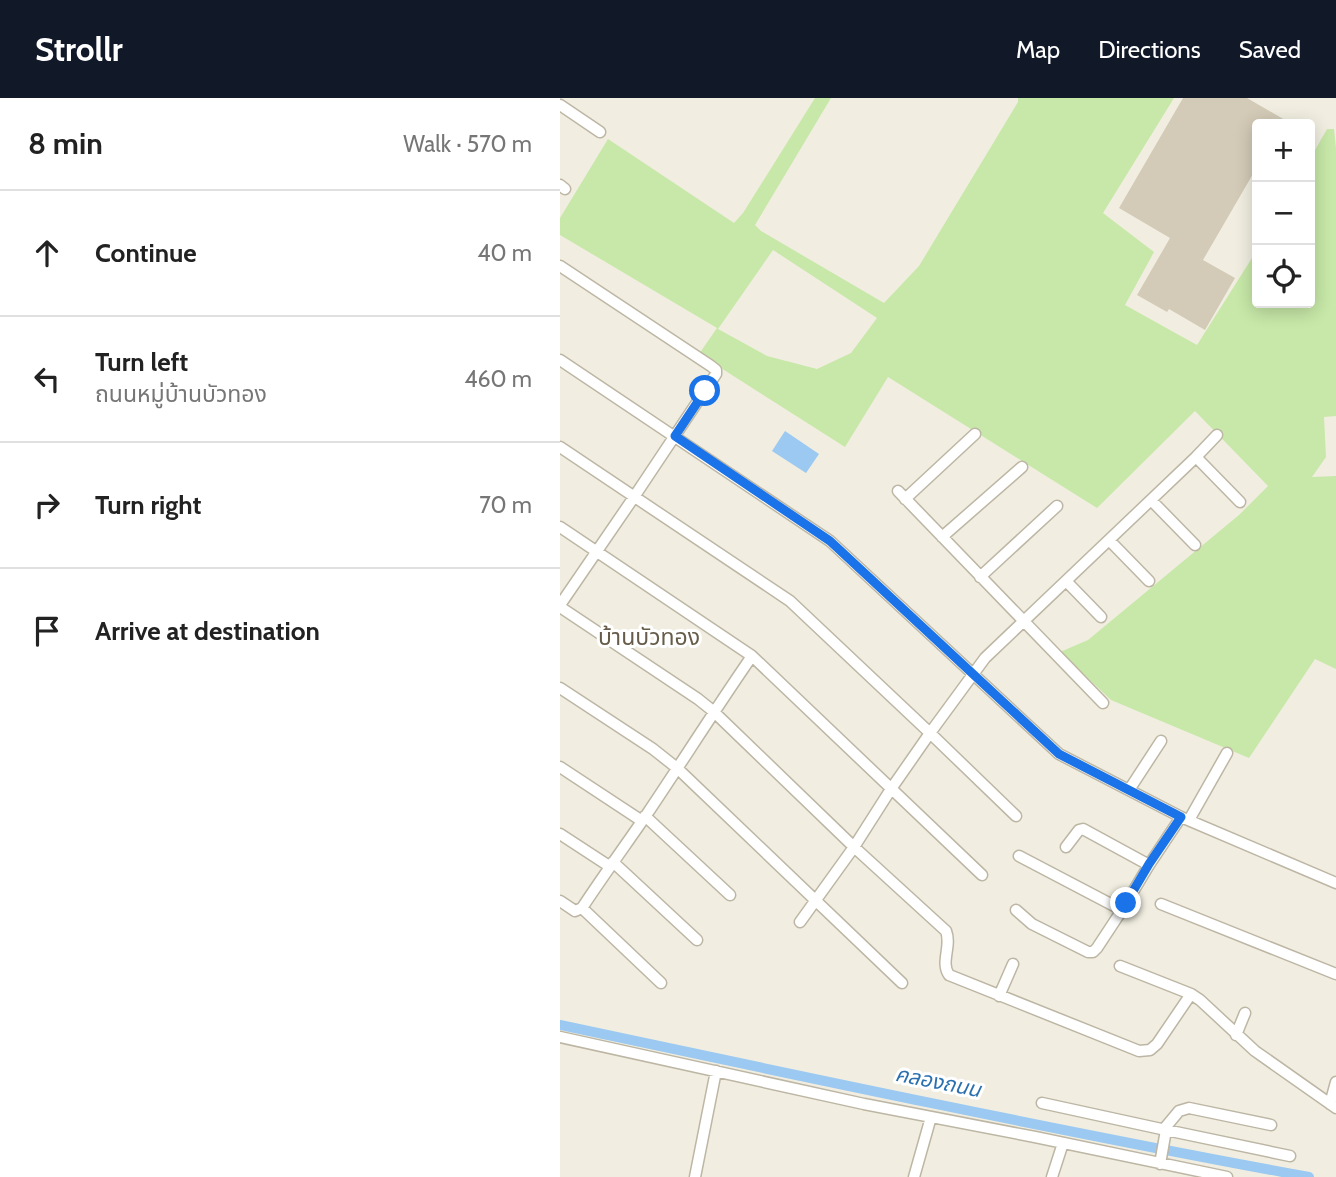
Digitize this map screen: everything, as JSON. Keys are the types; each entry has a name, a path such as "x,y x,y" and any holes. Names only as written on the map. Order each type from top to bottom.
{"street":[{"path":"560,105 600,132"},
{"path":"560,266 716,370 714,378 560,606 713,711 946,931 949,940 946,973 1139,1051 1146,1051 1157,1044 1191,993"},
{"path":"560,360 830,541 1059,754 1185,819 1336,883"},
{"path":"975,434 901,495 1102,704"},
{"path":"800,922 985,658 1217,436"},
{"path":"560,447 790,601 1016,816"},
{"path":"1196,457 1240,502"},
{"path":"942,537 1022,467"},
{"path":"1152,500 1195,545"},
{"path":"980,577 1057,506"},
{"path":"560,527 752,656 982,875"},
{"path":"1109,540 1149,581"},
{"path":"1066,581 1101,617"},
{"path":"560,901 575,911 582,908 752,656"},
{"path":"560,688 653,749 677,768 902,983"},
{"path":"1129,790 1161,741"},
{"path":"1016,910 1032,924 1093,952 1122,911 1149,864 1185,819 1227,753"},
{"path":"560,767 644,819 730,895"},
{"path":"1066,847 1079,830 1083,829 1149,864"},
{"path":"560,834 611,864 697,940"},
{"path":"1019,856 1122,911"},
{"path":"1161,904 1336,974"},
{"path":"582,908 661,983"},
{"path":"999,996 1013,964"},
{"path":"1120,966 1191,993 1255,1051 1333,1106 1336,1082"},
{"path":"1236,1035 1245,1013"},
{"path":"560,1037 931,1117 1063,1143 1160,1158 1174,1172 1227,1177"},
{"path":"695,1177 716,1071"},
{"path":"1042,1103 1290,1156"},
{"path":"1160,1158 1165,1130 1179,1111 1189,1108 1271,1125"},
{"path":"914,1177 931,1117"},
{"path":"1052,1177 1063,1143"}],"green space":[{"path":"815,98 831,98 755,225 884,303 919,266 1018,98 1174,98 1103,213 1154,252 1125,305 1197,345 1252,258 1252,308 1315,308 1315,150 1327,129 1334,129 1336,416 1324,417 1326,457 1312,477 1336,476 1336,669 1315,659 1249,758 1111,700 1060,652 1088,640 1239,515 1268,486 1195,411 1097,508 888,377 845,447 699,354 717,328 560,235 560,218 608,139 734,223 743,213","holes":["773,250 877,318 851,353 817,369 767,356 718,329"]}],"water":[{"path":"785,431 819,454 806,473 772,451"}],"building":[{"path":"1183,98 1247,98 1283,119 1252,119 1252,176 1203,260 1235,278 1205,330 1169,309 1167,312 1137,295 1170,238 1119,208"}],"waterway":[{"name":"คลองถนน","path":"560,1025 1028,1123 1309,1177"}],"district":[{"name":"บ้านบัวทอง","path":"649,637"}],"route":[{"path":"705,391 675,436 830,541 1051,748 1074,763 1181,817 1126,903"}]}
